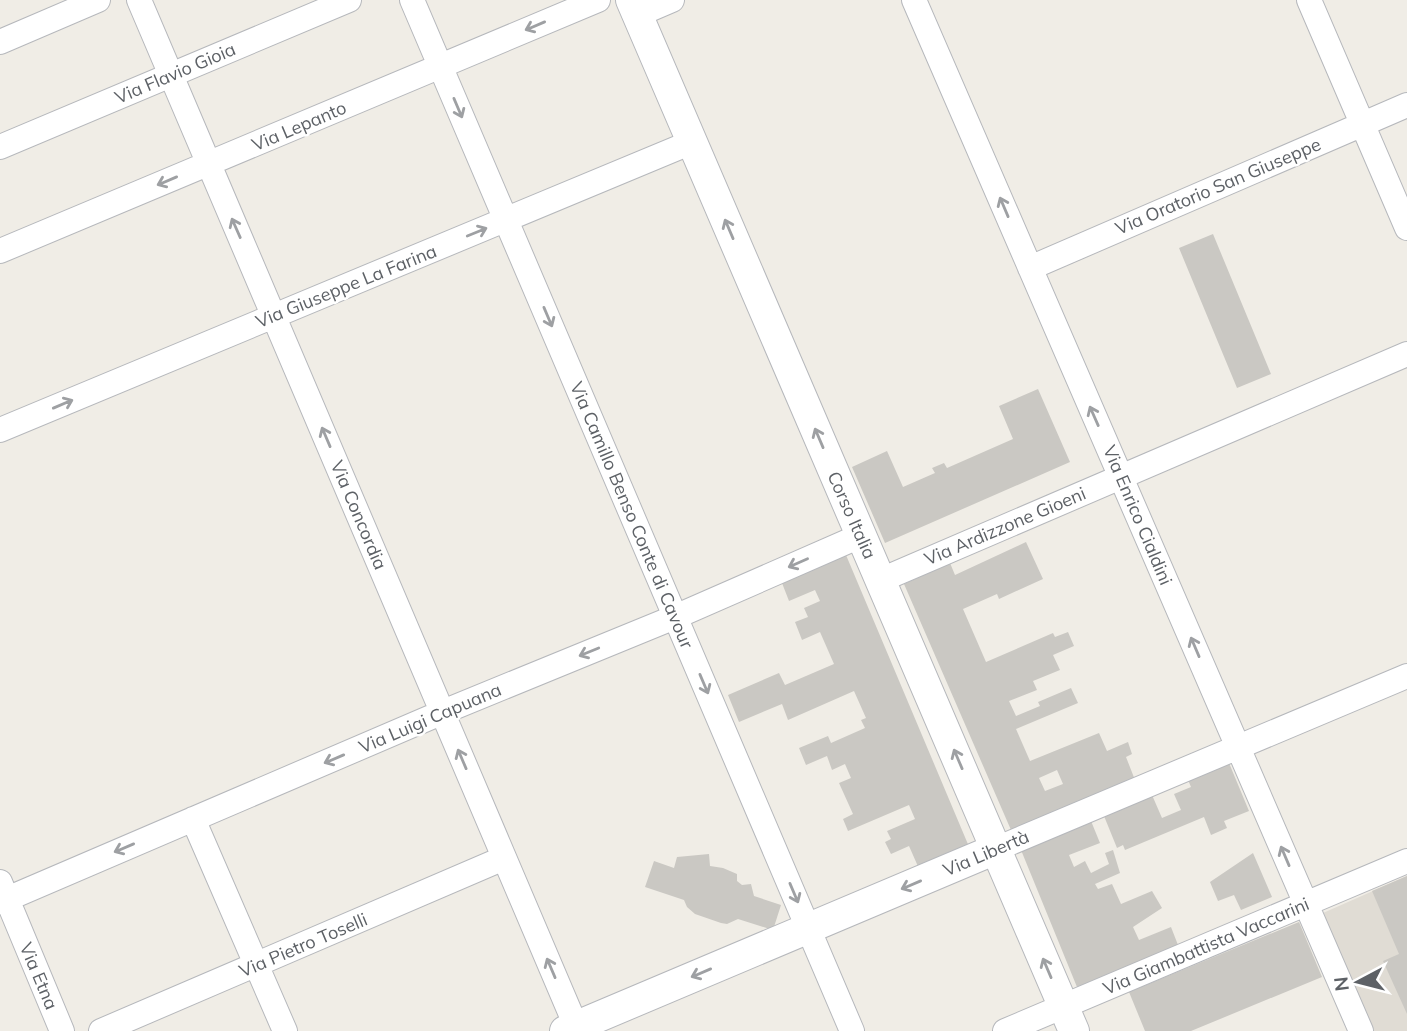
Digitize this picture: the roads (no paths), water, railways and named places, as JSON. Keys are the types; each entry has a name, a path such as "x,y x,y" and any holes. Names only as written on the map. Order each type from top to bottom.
{"street":[{"path":"0,42 98,0"},
{"name":"Via Concordia","path":"139,0 443,712 573,1029"},
{"name":"Via Flavio Gioia","path":"0,147 349,0"},
{"name":"Via Camillo Benso Conte di Cavour","path":"412,0 852,1031"},
{"name":"Via Lepanto","path":"0,251 598,0"},
{"path":"634,8 672,0"},
{"name":"Via Enrico Cialdini","path":"914,0 1361,1031"},
{"path":"1309,0 1407,228"},
{"name":"Corso Italia","path":"634,8 1069,1019"},
{"name":"Via Oratorio San Giuseppe","path":"1030,268 1407,105"},
{"name":"Via Giuseppe La Farina","path":"0,430 692,142"},
{"name":"Via Ardizzone Gioeni","path":"881,580 1407,354"},
{"name":"Via Luigi Capuana","path":"2,894 193,819 675,617 860,536"},
{"name":"Via Libertà","path":"573,1029 1407,676"},
{"path":"193,819 285,1031"},
{"name":"Via Pietro Toselli","path":"101,1031 504,858"},
{"name":"Via Giambattista Vaccarini","path":"1005,1031 1069,1019 1306,903 1407,861"},
{"name":"Via Etna","path":"2,894 62,1031"}]}
